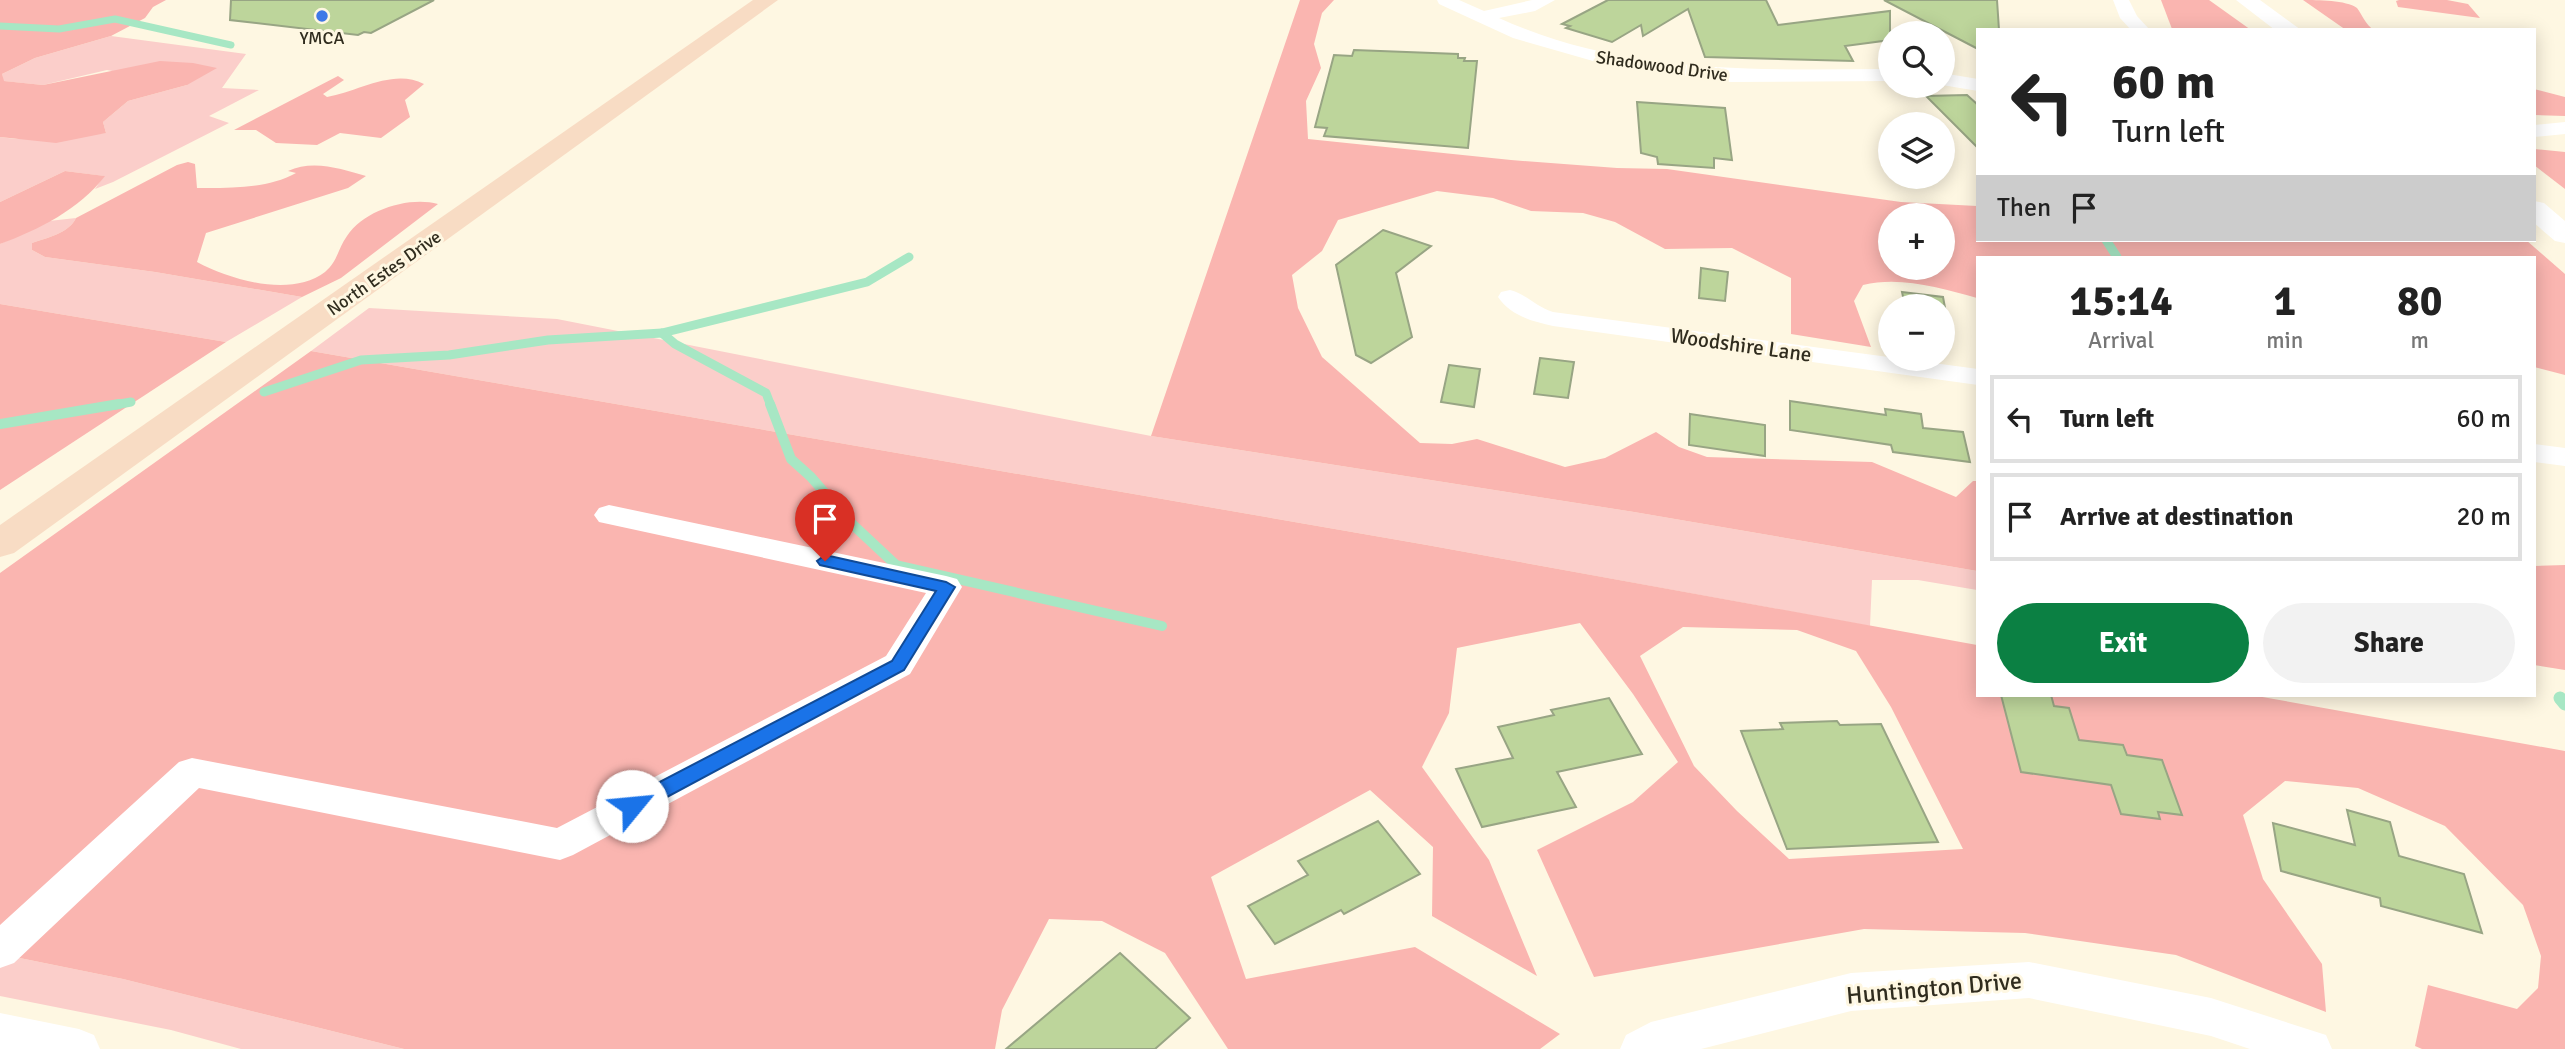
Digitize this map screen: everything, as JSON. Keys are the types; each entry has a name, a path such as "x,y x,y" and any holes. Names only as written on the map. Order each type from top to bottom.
{"main road":[{"name":"North Estes Drive","path":"0,544 767,0"}],"street":[{"name":"Shadowood Drive","path":"1445,0 1519,34 1607,60 1664,69 1754,77 1878,75"},
{"path":"1481,17 1529,7 1547,0"},
{"path":"2121,0 2129,18 2139,28"},
{"path":"2246,0 2287,28"},
{"path":"1955,81 1976,85"},
{"path":"2536,131 2565,128"},
{"path":"2536,211 2565,235"},
{"name":"Woodshire Lane","path":"1510,297 1533,314 1553,319 1976,377"},
{"path":"2536,453 2565,457"},
{"path":"0,950 192,772 559,844 898,666 946,587 609,515"},
{"name":"Huntington Drive","path":"1641,1049 1651,1042 1851,992 2029,979 2211,1017 2311,1049"},
{"path":"0,1033 79,1049"}],"shaded area":[{"path":"0,0 166,0 153,7 145,18 111,36 35,58 2,74 4,81 43,85 160,61 217,68 187,85 128,101 103,122 106,133 56,143 0,137"},
{"path":"1300,0 1334,0 1322,13 1314,44 1321,68 1306,101 1308,139 1511,160 1667,169 1920,203 1878,203 1878,280 1955,280 1955,205 1976,206 1976,242 2528,242 2565,274 2565,375 2536,368 2536,256 1976,256 1976,298 1906,283 1863,285 1854,301 1871,347 1791,334 1791,278 1732,248 1665,249 1615,222 1583,213 1531,211 1493,198 1437,191 1338,220 1322,251 1292,275 1298,308 1322,357 1420,443 1452,444 1477,439 1565,467 1605,458 1656,432 1679,447 1707,457 1872,462 1956,497 1976,481 1976,571 1634,512 1151,436"},
{"path":"2161,0 2209,0 2248,28 2172,28"},
{"path":"2303,0 2352,5 2372,28 2343,28"},
{"path":"2447,0 2468,4 2480,18 2398,7 2396,1"},
{"path":"111,36 246,54 222,88 259,90 209,116 229,123 113,182 95,189 104,176 65,171 0,202 0,137 16,139 106,133 103,122 128,101 187,85 107,70 43,85 3,81 2,74 35,58"},
{"path":"338,76 344,80 323,94 327,97 388,80 412,80 424,84 405,100 410,117 381,138 340,133 317,145 276,143 256,130 234,130"},
{"path":"2536,90 2565,97 2565,116 2536,115"},
{"path":"2536,149 2565,152 2565,189 2536,167"},
{"path":"188,162 195,164 197,188 261,185 296,173 288,171 298,167 317,165 366,176 348,188 206,233 197,262 227,275 261,284 295,284 311,280 325,272 355,227 376,212 414,202 438,204 341,278 302,297 45,257 32,250 32,243 63,231 76,218 177,165"},
{"path":"65,171 105,176 71,208 29,232 0,244 0,202"},
{"path":"76,218 63,231 32,243 32,250 45,257 302,297 226,342 0,304 0,244 49,221"},
{"path":"0,304 226,342 0,490"},
{"path":"369,308 557,319 1151,436 1634,512 1976,571 1976,590 1918,580 1872,580 1870,626 1427,545 311,351"},
{"path":"311,351 1427,545 1976,645 1976,697 2262,697 2565,751 2565,1049 2422,1049 2415,1046 2428,985 2517,1009 2538,988 2541,956 2523,905 2445,826 2358,788 2285,781 2243,815 2263,879 2322,964 2326,1012 2176,955 2025,933 1864,929 1594,977 1537,850 1633,802 1678,762 1633,694 1580,623 1457,648 1449,713 1422,767 1489,860 1537,976 1432,916 1433,847 1370,790 1211,877 1246,979 1415,947 1560,1034 1540,1049 1228,1049 1165,953 1102,921 1049,919 1002,1010 995,1049 404,1049 123,979 0,954 0,573","holes":["1683,627 1797,630 1856,651 1891,707 1963,849 1789,859 1694,766 1640,656"]},
{"path":"2565,565 2565,670 2536,665 2536,566"},
{"path":"0,954 123,979 404,1049 241,1049 171,1030 0,996"}],"building":[{"name":"YMCA","path":"231,0 434,0 371,33 358,35 230,20"},
{"path":"1608,0 1766,0 1778,25 1890,11 1890,21 1878,21 1878,42 1845,46 1853,61 1705,57 1688,9 1643,36 1641,25 1612,42 1566,28 1570,26 1562,24"},
{"path":"1884,0 1997,0 1999,28 1976,28 1976,48 1955,37 1955,21 1924,21"},
{"path":"1354,50 1458,54 1458,58 1465,58 1464,61 1477,61 1468,148 1324,136 1327,128 1315,127 1334,55 1352,56"},
{"path":"1967,95 1976,103 1976,146 1955,125 1955,112 1942,112 1928,98"},
{"path":"1637,102 1725,108 1732,160 1714,158 1714,168 1658,164 1657,157 1641,153"},
{"path":"1383,230 1431,246 1396,273 1412,337 1371,363 1356,355 1336,265"},
{"path":"1701,268 1728,272 1725,301 1699,298"},
{"path":"1540,358 1574,362 1568,398 1534,394"},
{"path":"1449,365 1480,369 1474,407 1441,402"},
{"path":"1790,401 1886,415 1885,409 1921,414 1923,428 1963,432 1970,462 1893,452 1891,445 1790,430"},
{"path":"1690,414 1765,425 1765,456 1689,445"},
{"path":"2002,697 2052,697 2054,706 2069,708 2079,740 2123,745 2127,755 2162,760 2182,815 2158,812 2160,819 2121,814 2111,785 2021,772"},
{"path":"1609,698 1642,754 1557,772 1576,807 1482,827 1456,769 1513,758 1498,727 1554,715 1551,710"},
{"path":"1837,721 1840,725 1881,724 1938,842 1787,849 1741,731 1783,729 1780,723"},
{"path":"2347,810 2390,822 2399,856 2464,874 2482,933 2381,906 2380,898 2281,871 2273,823 2355,845"},
{"path":"1378,821 1420,874 1344,914 1341,910 1275,944 1248,906 1308,875 1298,861"},
{"path":"1120,953 1190,1018 1155,1049 1006,1049"}],"waterway":[{"path":"0,26 59,29 115,19 231,45"},
{"path":"2107,242 2116,256"},
{"path":"662,333 867,282 909,257"},
{"path":"264,392 361,360 449,355 548,340 662,333"},
{"path":"662,333 675,344 766,393 771,406"},
{"path":"109,406 131,402"},
{"path":"0,424 119,404"},
{"path":"770,404 791,459 811,477 850,522 896,565 1162,626"},
{"path":"2560,698 2565,704"}],"place":[{"name":"YMCA","path":"322,16"}],"route":[{"path":"632,806 898,666 946,587 825,561"}]}
